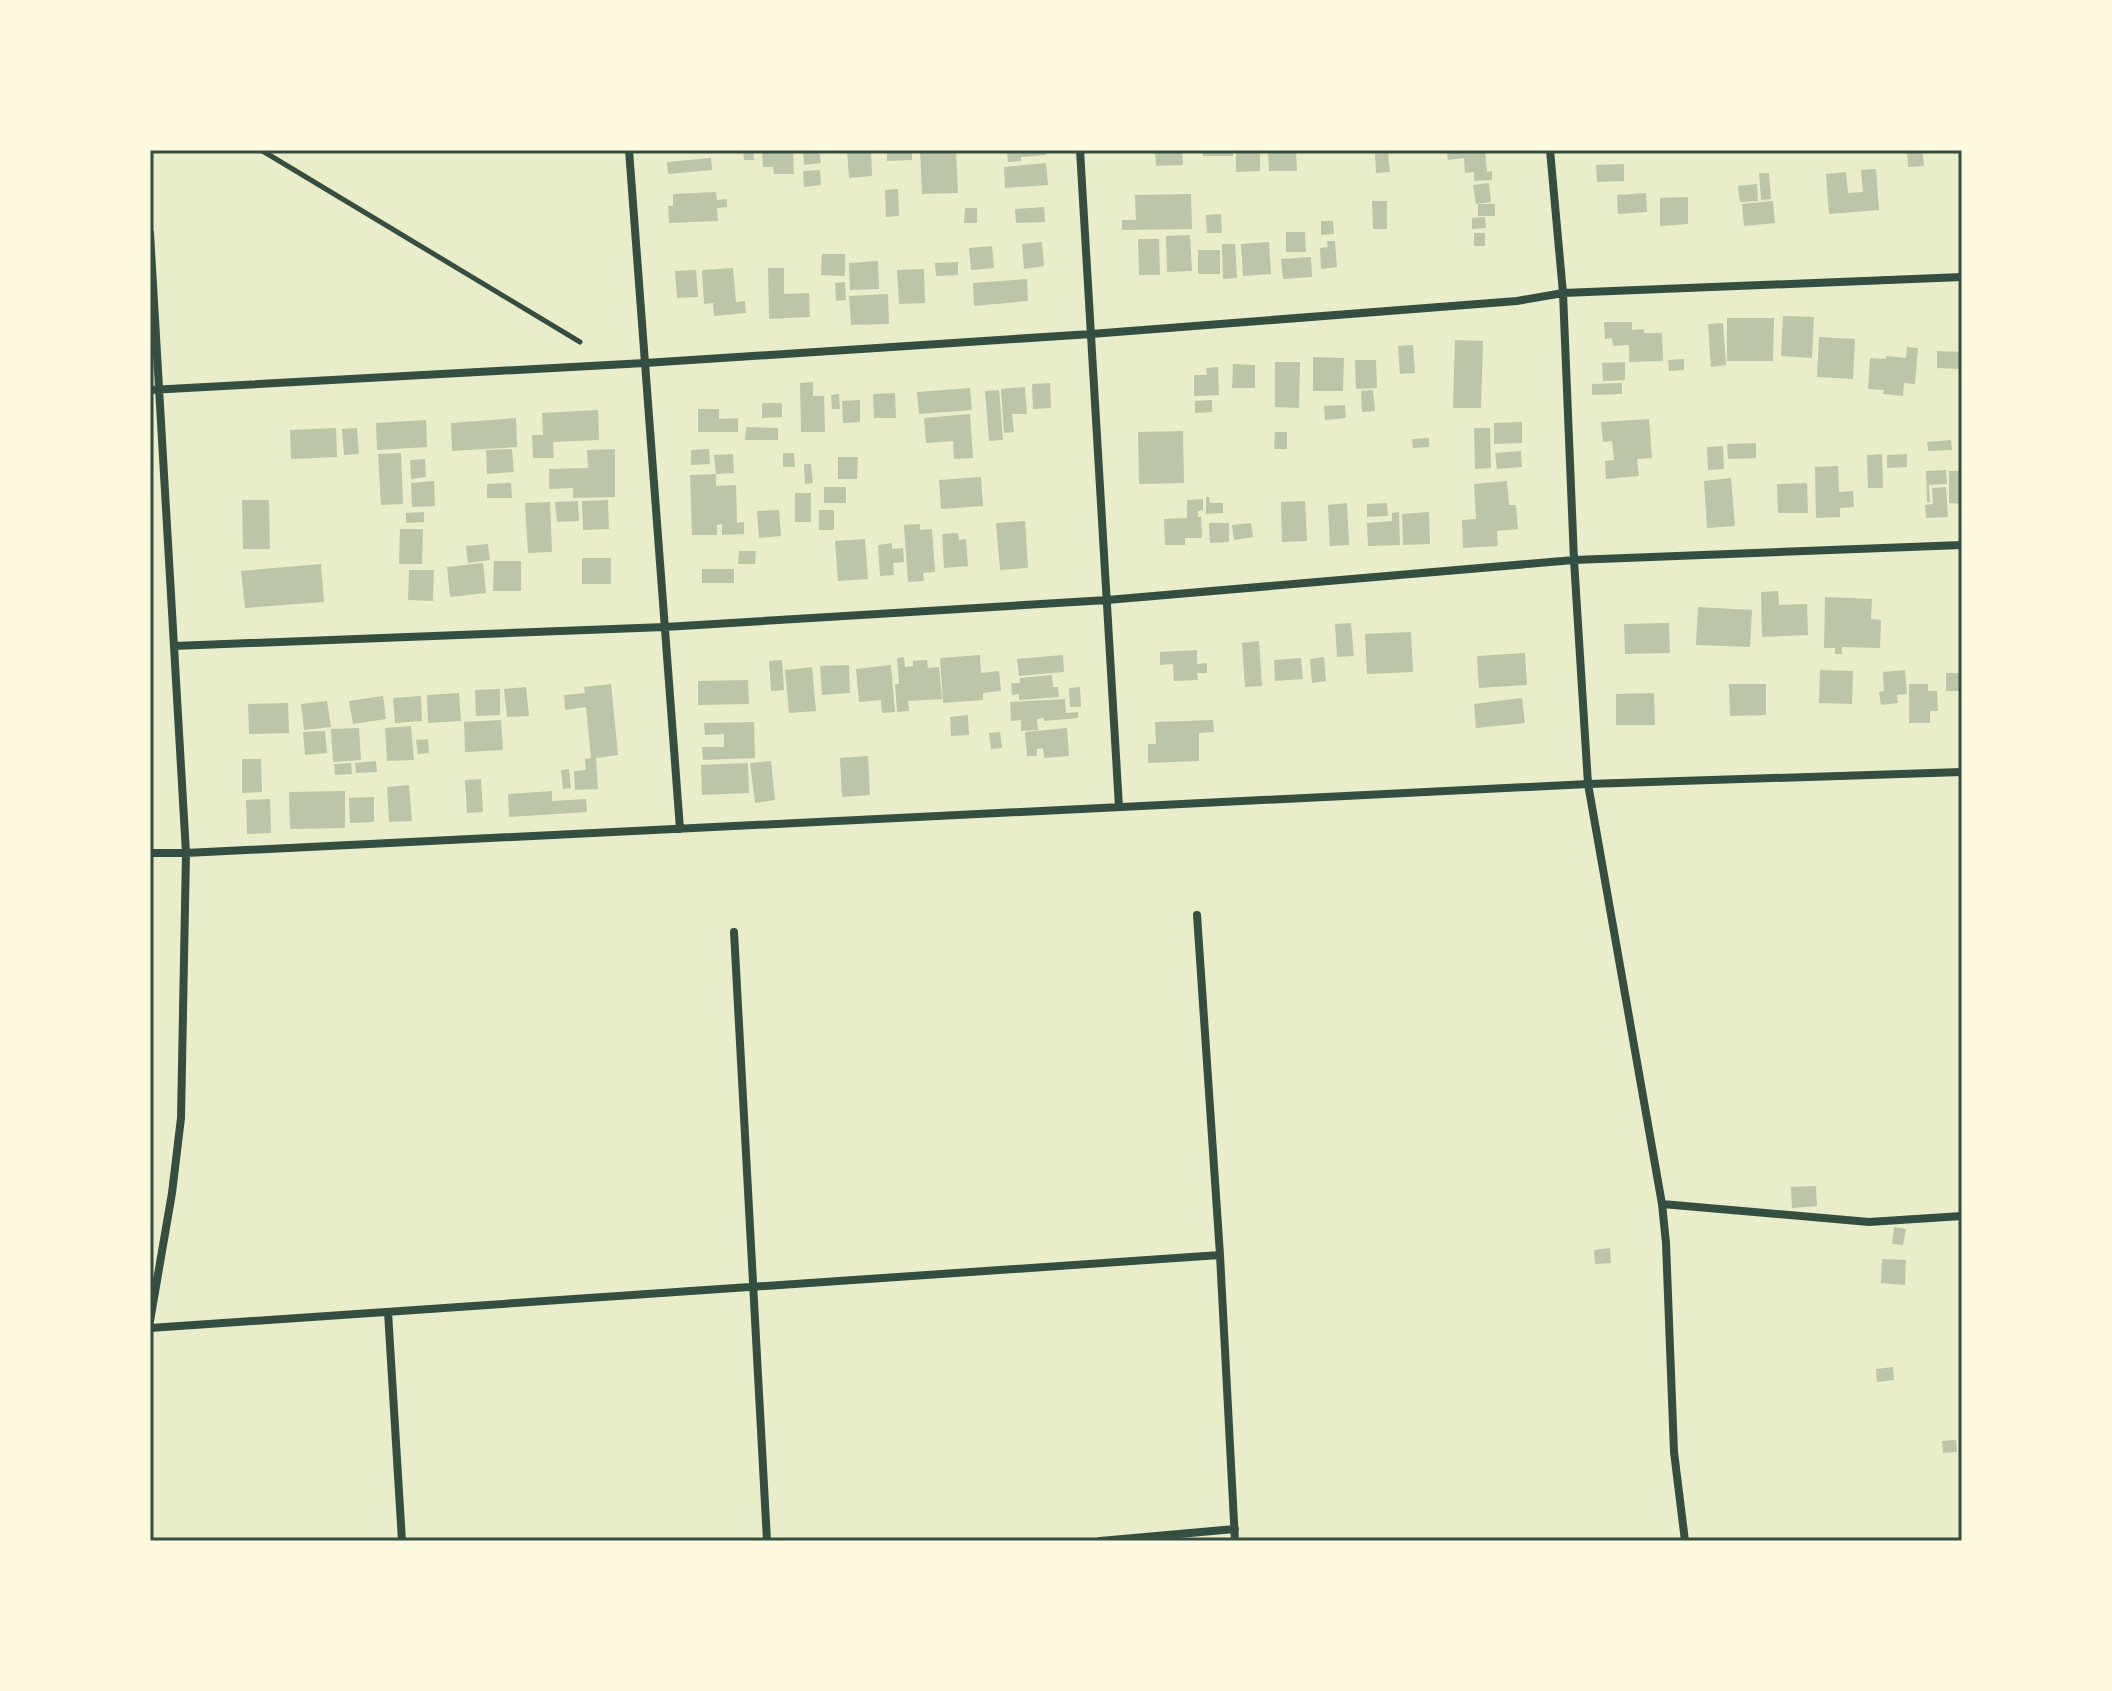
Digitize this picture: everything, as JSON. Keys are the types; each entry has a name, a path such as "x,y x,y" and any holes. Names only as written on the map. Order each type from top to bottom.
{"street":[{"path":"629,150 680,829"},
{"path":"1080,150 1119,807"},
{"path":"1550,150 1563,293 1574,560 1588,784 1662,1204 1668,1270 1674,1452 1685,1541"},
{"path":"150,233 155,390 186,853 181,1118 172,1193 150,1321"},
{"path":"155,390 1091,334 1517,301 1563,293 1962,277"},
{"path":"174,646 665,627 1107,600 1574,560 1962,545"},
{"path":"150,853 1588,784 1962,772"},
{"path":"1197,915 1235,1541"},
{"path":"734,932 767,1541"},
{"path":"1662,1204 1869,1222 1962,1216"},
{"path":"150,1328 1220,1255"},
{"path":"388,1312 402,1541"},
{"path":"1100,1541 1235,1529"}],"path":[{"path":"261,150 580,342"}],"building":[{"path":"743,150 753,150 754,160 744,160"},
{"path":"762,150 793,150 794,174 774,174 773,167 763,167"},
{"path":"803,150 819,150 821,163 804,165"},
{"path":"847,150 871,150 872,176 849,178"},
{"path":"887,150 912,150 912,160 887,161"},
{"path":"920,150 956,150 958,193 922,194"},
{"path":"1007,150 1046,150 1046,155 1021,157 1021,161 1008,162"},
{"path":"1155,150 1182,150 1183,165 1156,166"},
{"path":"1203,150 1233,150 1233,156 1203,156"},
{"path":"1236,150 1260,150 1260,171 1236,172"},
{"path":"1268,150 1296,150 1297,171 1269,171"},
{"path":"1485,150 1487,172 1492,171 1492,180 1474,181 1474,172 1465,173 1464,158 1448,160 1447,152"},
{"path":"1907,150 1922,150 1924,166 1908,167"},
{"path":"1388,153 1390,172 1376,173 1375,154"},
{"path":"711,158 712,170 668,174 667,162"},
{"path":"1046,163 1048,185 1005,188 1004,167"},
{"path":"1624,164 1624,181 1597,182 1596,165"},
{"path":"1876,169 1879,210 1829,214 1826,174 1846,172 1848,193 1863,192 1861,170"},
{"path":"820,170 821,185 804,187 803,171"},
{"path":"1759,173 1769,173 1771,199 1761,200"},
{"path":"1489,183 1491,202 1476,204 1473,185"},
{"path":"1757,184 1758,201 1740,202 1738,186"},
{"path":"898,189 899,216 886,217 885,190"},
{"path":"716,192 717,200 727,199 727,207 717,208 718,221 669,223 668,206 673,206 673,194"},
{"path":"1646,193 1647,212 1618,214 1617,195"},
{"path":"1191,194 1192,229 1122,230 1122,220 1136,220 1135,195"},
{"path":"1688,197 1688,224 1660,226 1660,198"},
{"path":"1372,201 1387,201 1387,229 1373,229"},
{"path":"1773,201 1775,223 1744,226 1742,204"},
{"path":"1478,204 1495,204 1495,216 1478,216"},
{"path":"1044,207 1045,222 1016,223 1015,209"},
{"path":"965,208 977,208 977,223 964,223"},
{"path":"1221,214 1222,233 1207,233 1206,215"},
{"path":"1485,217 1486,228 1472,229 1472,218"},
{"path":"1321,221 1333,221 1334,234 1321,235"},
{"path":"1286,232 1305,232 1306,252 1286,252"},
{"path":"1474,233 1485,233 1485,246 1474,246"},
{"path":"1190,235 1192,271 1167,272 1166,236"},
{"path":"1138,239 1159,239 1160,275 1139,275"},
{"path":"1327,241 1335,241 1337,267 1321,269 1320,248 1328,247"},
{"path":"1042,242 1044,266 1024,269 1022,244"},
{"path":"1269,242 1271,274 1243,276 1241,244"},
{"path":"1222,244 1235,244 1237,278 1223,279"},
{"path":"992,246 994,268 971,270 969,248"},
{"path":"1198,250 1220,250 1220,274 1198,274"},
{"path":"822,254 845,254 845,276 821,275"},
{"path":"1311,257 1312,277 1283,279 1281,259"},
{"path":"878,261 879,289 850,290 849,263"},
{"path":"958,262 958,275 936,276 935,263"},
{"path":"733,268 736,302 745,301 746,313 714,316 713,303 704,304 702,270"},
{"path":"768,268 784,268 784,294 809,293 810,317 769,319"},
{"path":"924,269 925,303 899,304 897,270"},
{"path":"696,270 698,297 677,298 675,271"},
{"path":"1027,279 1028,301 974,306 973,283"},
{"path":"845,282 846,300 836,301 835,283"},
{"path":"888,294 889,324 851,325 849,296"},
{"path":"1783,316 1814,317 1812,358 1781,356"},
{"path":"1727,318 1774,318 1773,361 1727,361"},
{"path":"1604,322 1632,322 1632,330 1662,333 1663,361 1629,362 1629,345 1613,346 1612,338 1605,339"},
{"path":"1723,323 1726,365 1711,367 1708,324"},
{"path":"1819,337 1855,339 1853,379 1817,377"},
{"path":"1455,340 1483,341 1481,408 1453,408"},
{"path":"1413,345 1415,373 1400,374 1398,346"},
{"path":"1907,347 1918,348 1915,384 1904,383 1903,396 1868,389 1870,358 1906,358"},
{"path":"1937,351 1962,352 1962,369 1937,368"},
{"path":"1313,357 1344,358 1343,391 1313,391"},
{"path":"1684,359 1684,370 1669,371 1668,360"},
{"path":"1355,360 1376,360 1377,388 1356,389"},
{"path":"1275,362 1300,362 1299,408 1275,407"},
{"path":"1625,362 1625,380 1603,381 1602,363"},
{"path":"1233,364 1255,365 1255,388 1232,388"},
{"path":"1218,367 1219,395 1194,396 1194,375 1207,375 1206,368"},
{"path":"813,382 813,396 824,396 825,432 801,432 800,383"},
{"path":"1050,383 1051,408 1033,409 1032,384"},
{"path":"1622,383 1622,394 1592,395 1592,384"},
{"path":"1025,387 1027,414 1012,414 1014,432 1004,433 1001,389"},
{"path":"970,388 972,410 919,414 917,392"},
{"path":"999,390 1003,440 989,441 985,391"},
{"path":"1373,390 1375,411 1362,412 1361,391"},
{"path":"895,393 896,418 874,418 873,394"},
{"path":"839,394 840,409 832,409 831,395"},
{"path":"860,400 860,422 843,423 842,401"},
{"path":"1212,400 1212,412 1195,413 1195,401"},
{"path":"762,403 782,403 782,417 762,418"},
{"path":"1345,405 1346,418 1325,420 1324,406"},
{"path":"698,409 719,409 719,419 738,418 738,432 698,432"},
{"path":"598,410 599,440 553,442 554,458 533,458 532,435 543,435 542,413"},
{"path":"970,414 973,458 954,459 953,441 926,443 924,418"},
{"path":"516,418 517,447 452,451 451,423"},
{"path":"1649,419 1652,458 1637,459 1639,476 1606,479 1605,461 1614,460 1612,441 1603,442 1601,422"},
{"path":"426,420 427,447 377,450 376,423"},
{"path":"1522,422 1522,443 1494,444 1494,423"},
{"path":"746,427 778,428 778,440 745,440"},
{"path":"336,428 337,457 291,459 290,430"},
{"path":"357,428 359,454 344,455 342,429"},
{"path":"1474,428 1490,428 1491,468 1475,469"},
{"path":"1183,431 1184,483 1139,484 1138,432"},
{"path":"1275,432 1287,432 1287,449 1274,449"},
{"path":"1429,438 1429,447 1413,448 1412,439"},
{"path":"1951,440 1952,450 1928,451 1927,442"},
{"path":"1756,443 1756,458 1728,459 1727,444"},
{"path":"1723,446 1724,469 1708,470 1707,447"},
{"path":"512,449 514,472 487,474 486,450"},
{"path":"615,449 615,497 573,498 573,488 549,489 549,469 588,468 587,450"},
{"path":"709,449 710,464 691,465 691,450"},
{"path":"1521,451 1522,467 1497,469 1495,453"},
{"path":"401,453 403,504 381,505 378,454"},
{"path":"783,453 794,453 795,467 783,467"},
{"path":"733,454 734,473 716,474 714,455"},
{"path":"1882,454 1883,488 1868,488 1867,455"},
{"path":"1907,454 1907,467 1887,468 1887,455"},
{"path":"838,457 858,457 857,479 838,479"},
{"path":"425,459 426,477 411,479 410,460"},
{"path":"804,464 811,464 813,483 805,484"},
{"path":"1838,466 1839,492 1853,491 1854,507 1840,508 1840,517 1816,518 1815,467"},
{"path":"1946,470 1947,484 1929,485 1930,502 1927,502 1926,471"},
{"path":"1949,471 1962,471 1962,504 1949,503"},
{"path":"716,474 716,486 736,485 737,523 744,522 744,534 722,535 722,524 717,525 717,535 692,535 690,475"},
{"path":"981,477 983,506 941,509 939,480"},
{"path":"1731,478 1735,526 1707,528 1704,481"},
{"path":"434,481 435,506 412,507 411,483"},
{"path":"1507,481 1509,505 1516,505 1518,529 1497,531 1498,546 1463,548 1462,520 1476,519 1474,484"},
{"path":"511,483 512,498 487,498 487,484"},
{"path":"1807,483 1808,513 1778,513 1777,484"},
{"path":"824,487 846,487 846,503 824,503"},
{"path":"1946,487 1948,517 1926,518 1925,505 1933,504 1932,488"},
{"path":"795,493 811,493 811,522 795,522"},
{"path":"1206,497 1209,497 1210,503 1223,503 1223,513 1206,514"},
{"path":"1203,499 1203,510 1198,511 1202,538 1185,538 1185,545 1165,545 1164,519 1187,518 1187,500"},
{"path":"242,500 269,500 270,549 243,549"},
{"path":"608,500 609,529 583,530 582,501"},
{"path":"578,501 579,521 557,522 555,502"},
{"path":"1305,501 1307,541 1282,542 1281,502"},
{"path":"550,502 552,552 528,553 525,503"},
{"path":"1347,503 1349,545 1330,546 1328,505"},
{"path":"1387,503 1388,516 1367,517 1367,504"},
{"path":"779,510 781,536 759,538 757,511"},
{"path":"819,510 834,510 834,530 819,530"},
{"path":"424,512 424,522 406,523 406,513"},
{"path":"1399,512 1400,545 1368,546 1367,523 1392,521 1392,513"},
{"path":"1429,512 1430,544 1403,545 1402,514"},
{"path":"1025,521 1028,568 1000,570 996,523"},
{"path":"1209,523 1229,523 1229,542 1210,543"},
{"path":"1251,523 1253,537 1234,540 1232,525"},
{"path":"920,524 920,530 932,529 935,572 923,573 924,581 908,582 904,525"},
{"path":"400,529 423,529 422,564 399,564"},
{"path":"958,533 959,540 966,539 968,566 944,568 942,534"},
{"path":"865,539 868,579 838,581 835,541"},
{"path":"892,543 892,549 903,548 904,562 893,563 894,575 880,576 878,545"},
{"path":"488,544 490,560 468,563 466,546"},
{"path":"739,551 756,551 755,564 738,564"},
{"path":"582,558 611,558 611,584 582,584"},
{"path":"494,561 521,561 521,591 493,591"},
{"path":"483,563 486,593 450,597 447,567"},
{"path":"321,564 324,602 245,608 241,571"},
{"path":"702,569 734,569 734,583 702,583"},
{"path":"409,570 434,570 433,601 408,600"},
{"path":"1778,591 1779,605 1807,604 1808,635 1762,637 1761,592"},
{"path":"1825,597 1872,599 1871,619 1881,620 1880,648 1842,647 1842,654 1835,654 1835,648 1824,648"},
{"path":"1698,607 1752,610 1750,647 1696,645"},
{"path":"1351,623 1354,656 1337,657 1335,624"},
{"path":"1669,623 1670,653 1625,654 1624,624"},
{"path":"1411,632 1413,672 1367,674 1365,634"},
{"path":"1259,641 1262,686 1245,687 1242,643"},
{"path":"1197,650 1197,664 1207,663 1207,673 1197,673 1198,680 1174,681 1173,664 1160,665 1160,652"},
{"path":"1525,653 1527,685 1479,688 1477,656"},
{"path":"980,655 981,673 999,671 1001,691 983,693 983,700 943,703 940,658"},
{"path":"1063,655 1064,672 1019,676 1017,659"},
{"path":"904,657 905,667 913,666 913,661 927,660 928,668 939,667 942,699 908,701 909,711 897,712 897,658"},
{"path":"1324,657 1326,681 1312,683 1310,659"},
{"path":"1301,658 1303,679 1275,681 1274,660"},
{"path":"782,660 784,690 771,691 769,661"},
{"path":"849,665 850,693 822,695 820,666"},
{"path":"891,665 895,712 882,713 881,700 859,702 856,669"},
{"path":"812,667 816,711 789,713 785,670"},
{"path":"1820,670 1853,671 1852,704 1819,703"},
{"path":"1905,670 1907,694 1897,695 1898,703 1881,705 1879,692 1884,691 1883,672"},
{"path":"1946,673 1962,673 1962,691 1946,691"},
{"path":"1052,675 1053,687 1058,687 1059,697 1019,700 1019,694 1012,695 1011,683 1020,683 1020,678"},
{"path":"748,680 749,704 698,705 698,681"},
{"path":"611,684 618,755 596,758 598,789 575,790 574,771 586,770 585,759 591,758 586,707 565,710 564,695 585,693 584,687"},
{"path":"1729,684 1766,684 1766,715 1730,716"},
{"path":"1909,684 1928,684 1928,691 1937,691 1938,711 1930,711 1930,723 1909,723"},
{"path":"526,687 529,716 507,717 504,689"},
{"path":"1080,687 1081,707 1070,707 1069,688"},
{"path":"500,689 500,715 476,716 475,690"},
{"path":"459,693 461,721 428,723 427,695"},
{"path":"1654,693 1655,725 1616,725 1616,694"},
{"path":"383,696 386,719 353,724 349,701"},
{"path":"421,696 422,721 395,723 393,698"},
{"path":"1522,698 1525,723 1476,728 1474,704"},
{"path":"1065,699 1066,713 1078,712 1078,718 1037,719 1038,730 1021,731 1021,720 1011,721 1010,702"},
{"path":"327,701 331,727 304,730 301,704"},
{"path":"288,703 289,733 249,734 248,704"},
{"path":"968,715 969,735 951,736 950,717"},
{"path":"501,720 503,750 465,752 464,722"},
{"path":"1213,720 1214,732 1199,733 1199,761 1148,763 1148,744 1156,744 1155,722"},
{"path":"754,722 755,758 703,760 702,747 724,747 724,734 705,735 704,723"},
{"path":"411,726 414,760 387,761 385,728"},
{"path":"359,728 361,760 333,762 331,729"},
{"path":"1067,728 1069,756 1044,758 1043,748 1037,749 1037,756 1027,756 1025,732"},
{"path":"325,731 327,753 305,755 303,732"},
{"path":"1000,732 1002,748 991,749 989,733"},
{"path":"428,739 429,753 418,754 416,740"},
{"path":"868,756 870,795 842,797 840,758"},
{"path":"242,759 261,759 262,792 242,793"},
{"path":"376,761 377,772 356,773 355,763"},
{"path":"771,761 775,800 755,803 750,763"},
{"path":"351,763 352,774 335,775 334,764"},
{"path":"748,763 749,793 702,795 701,765"},
{"path":"569,769 571,788 563,789 561,770"},
{"path":"481,779 483,812 467,813 465,780"},
{"path":"409,785 412,821 389,822 387,787"},
{"path":"345,791 345,828 290,829 289,792"},
{"path":"552,791 552,801 586,799 587,812 509,817 508,794"},
{"path":"374,797 374,822 350,823 349,798"},
{"path":"270,799 271,833 247,834 246,800"},
{"path":"1816,1186 1817,1206 1792,1208 1791,1187"},
{"path":"1894,1227 1906,1229 1903,1245 1892,1244"},
{"path":"1610,1248 1611,1263 1595,1264 1594,1250"},
{"path":"1882,1259 1906,1260 1905,1285 1881,1283"},
{"path":"1893,1367 1894,1380 1877,1382 1876,1369"},
{"path":"1956,1440 1957,1452 1943,1453 1942,1441"}]}
